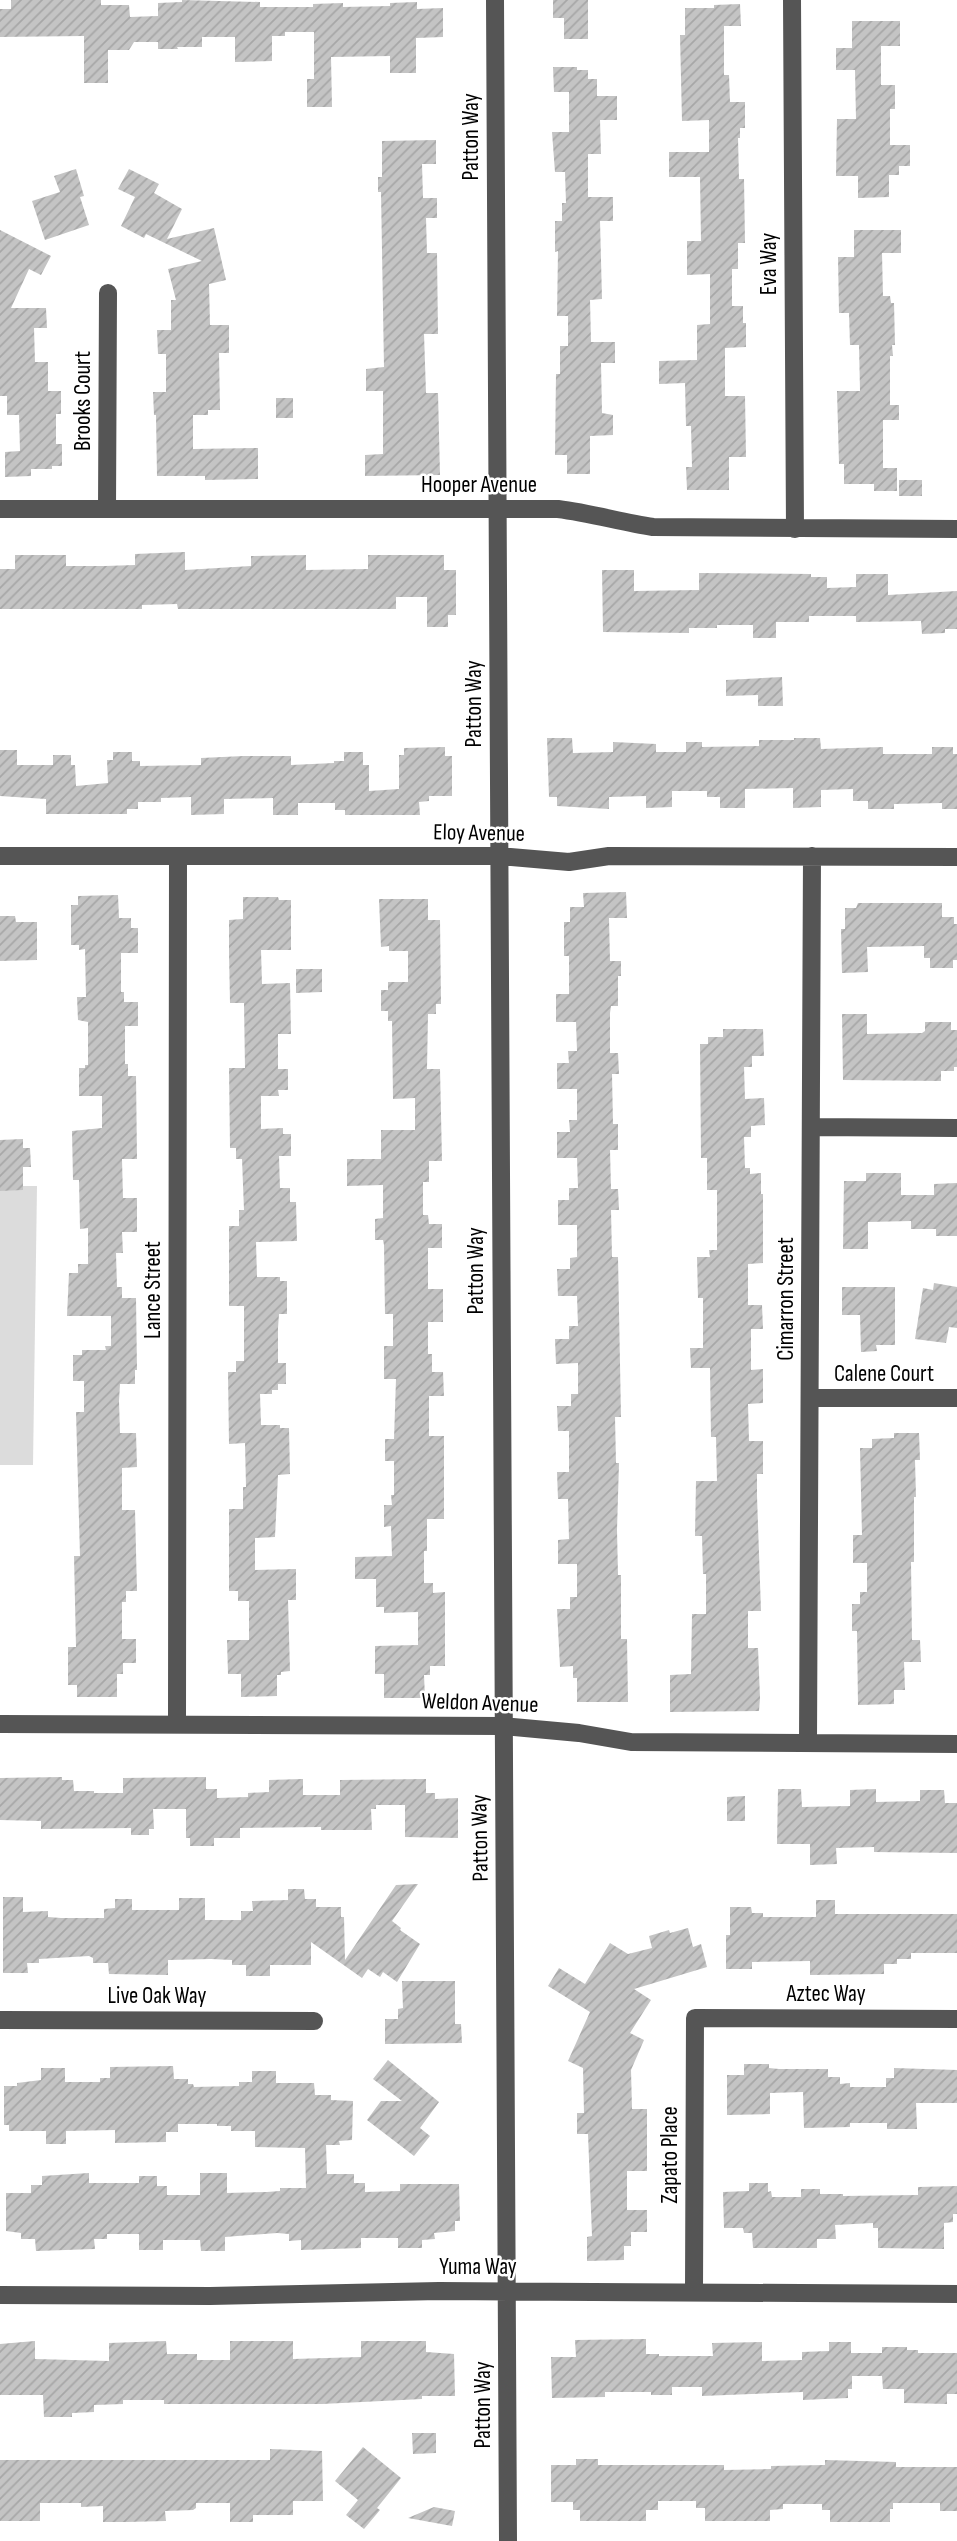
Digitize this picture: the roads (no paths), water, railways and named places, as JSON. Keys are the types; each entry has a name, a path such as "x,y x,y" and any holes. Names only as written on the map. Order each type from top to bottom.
{"street":[{"name":"Patton Way","path":"495,0 508,2541"},
{"name":"Eva Way","path":"792,0 795,529"},
{"name":"Brooks Court","path":"107,509 108,293"},
{"name":"Hooper Avenue","path":"0,509 558,509 653,527 957,529"},
{"name":"Eloy Avenue","path":"0,856 499,856 569,862 609,856 957,856"},
{"name":"Lance Street","path":"177,1724 178,856"},
{"name":"Cimarron Street","path":"808,1743 812,856"},
{"path":"811,1127 957,1128"},
{"name":"Calene Court","path":"810,1398 957,1398"},
{"name":"Weldon Avenue","path":"0,1724 503,1726 579,1733 631,1742 957,1744"},
{"name":"Aztec Way","path":"695,2018 957,2019"},
{"name":"Zapato Place","path":"694,2292 695,2018"},
{"name":"Live Oak Way","path":"0,2020 314,2021"},
{"name":"Yuma Way","path":"0,2294 210,2296 507,2291 957,2294"}]}
